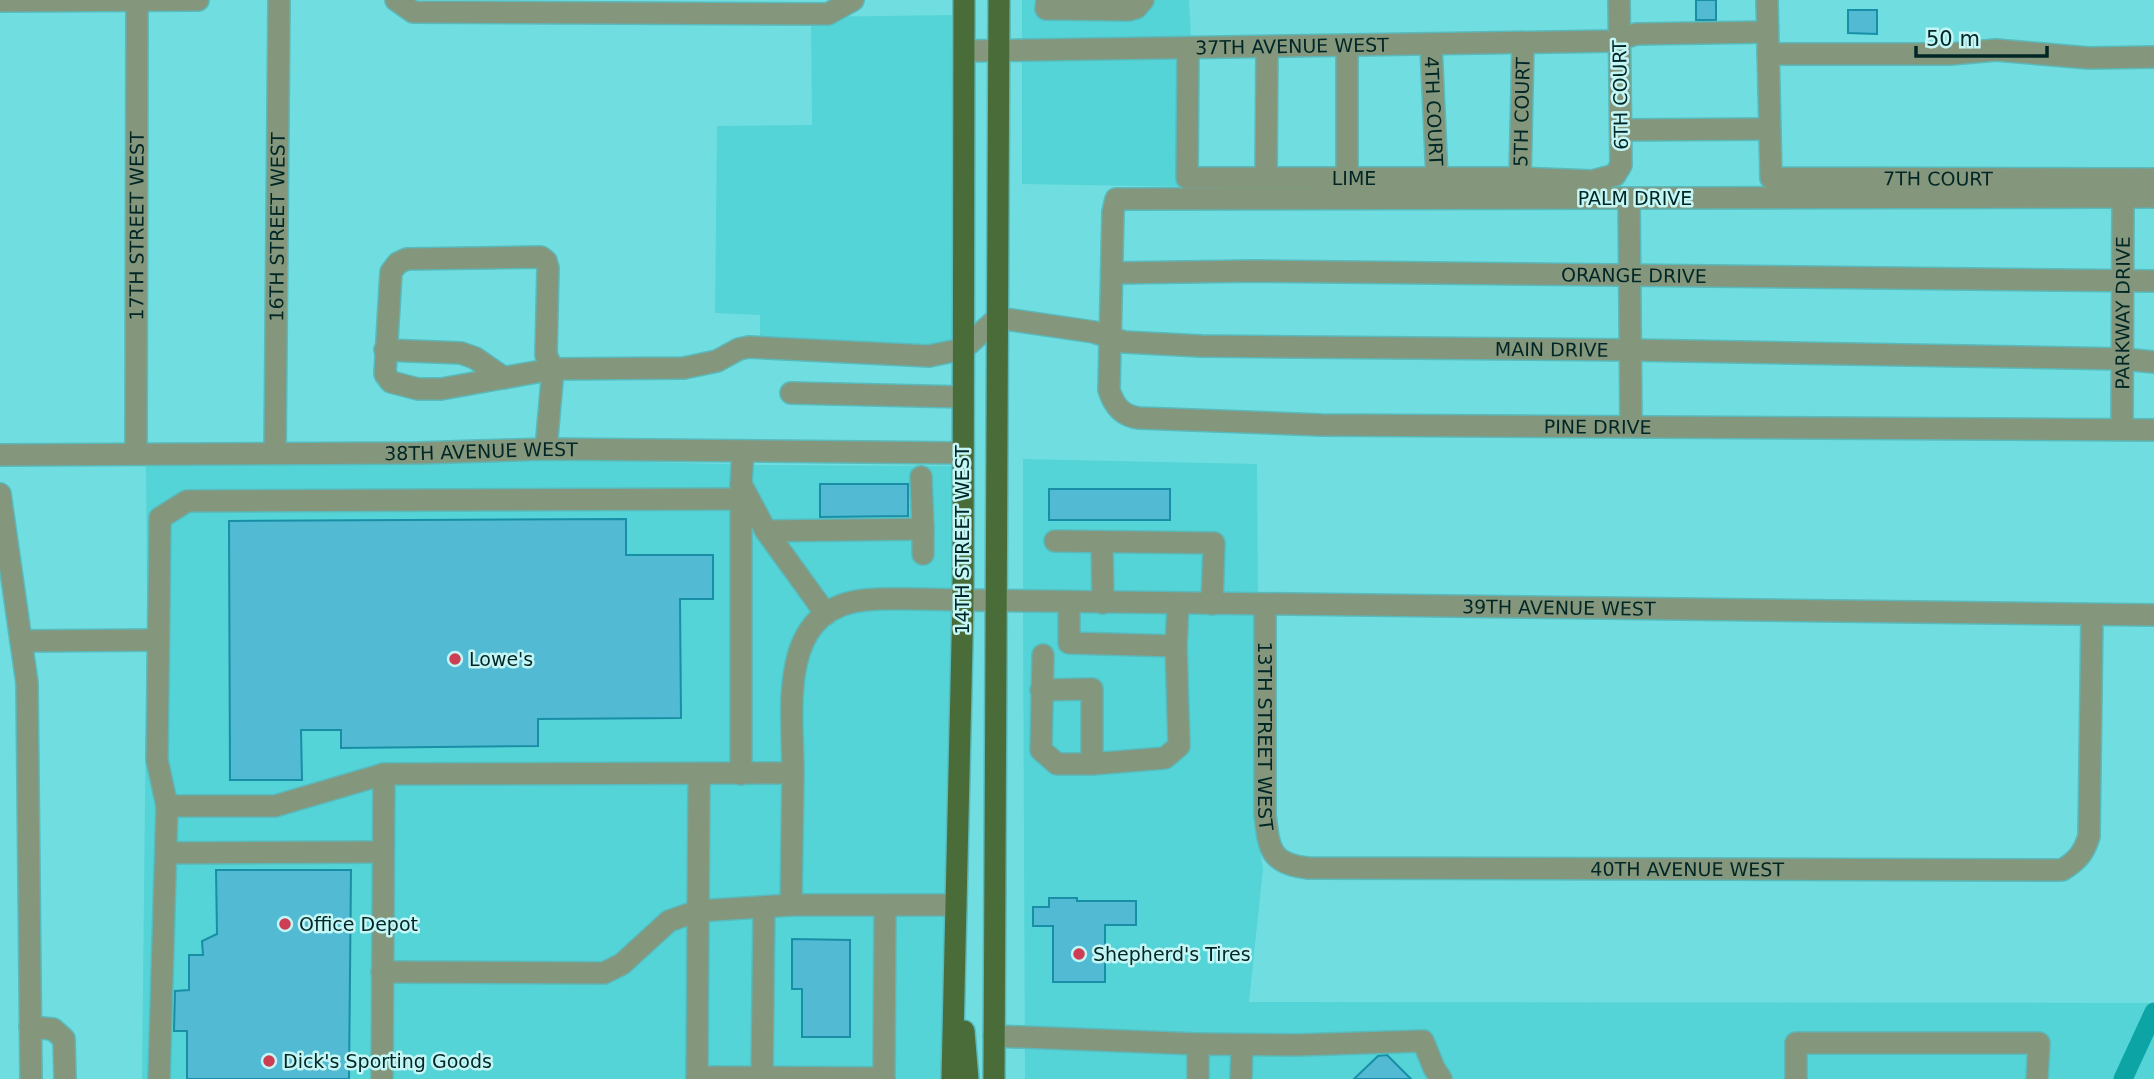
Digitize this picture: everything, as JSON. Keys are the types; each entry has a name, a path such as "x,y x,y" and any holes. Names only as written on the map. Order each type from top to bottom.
{"main road":[{"name":"14TH STREET WEST","path":"952,1079 962,600 964,0"},
{"name":"14TH STREET WEST","path":"994,1079 999,0"},
{"path":"955,959 968,1079"}],"street":[{"path":"0,1 198,0"},
{"name":"16TH STREET WEST","path":"275,453 279,0"},
{"path":"396,0 413,12 828,14 851,0"},
{"path":"1046,5 1129,9 1136,8 1143,0"},
{"name":"6TH COURT","path":"1520,178 1592,181 1615,175 1621,165 1619,0"},
{"name":"17TH STREET WEST","path":"136,454 138,1"},
{"path":"1621,130 1769,129 1767,15"},
{"name":"37TH AVENUE WEST","path":"965,51 1614,41 1636,34 1767,15"},
{"name":"5TH COURT","path":"1520,178 1523,43"},
{"path":"1347,45 1347,179"},
{"name":"4TH COURT","path":"1431,45 1437,179"},
{"path":"1266,178 1267,47"},
{"name":"LIME","path":"1188,49 1187,178 1520,178"},
{"path":"1768,54 1951,54 1996,50 2089,58 2154,57"},
{"name":"7TH COURT","path":"1769,129 1771,178 2154,179"},
{"name":"PARKWAY DRIVE","path":"2122,429 2123,197"},
{"name":"PALM DRIVE","path":"1116,199 2154,197"},
{"path":"1629,198 1631,426"},
{"name":"PINE DRIVE","path":"1116,199 1113,212 1109,390 1117,408 1133,417 1321,425 2154,430"},
{"path":"546,449 553,369 546,355 546,261 541,257 407,259 397,263 391,272 385,374 391,382 400,385 441,389 553,369 684,368 716,361 749,347 929,356 963,349 998,318"},
{"name":"ORANGE DRIVE","path":"1112,272 1256,271 2154,281"},
{"name":"MAIN DRIVE","path":"998,318 1094,332 1124,342 1201,346 1631,350 2123,359 2154,362"},
{"path":"385,350 461,353 475,358 504,378"},
{"path":"791,393 963,397"},
{"name":"38TH AVENUE WEST","path":"0,455 418,453 546,449 963,453"},
{"path":"741,774 743,451"},
{"path":"922,477 923,554"},
{"path":"741,492 826,614 804,638 794,663 791,905"},
{"path":"159,1079 167,806 157,760 160,518 187,501 741,492"},
{"path":"0,494 27,682 31,1079"},
{"path":"766,531 923,529"},
{"path":"1055,541 1214,543 1212,604"},
{"path":"1102,543 1102,603"},
{"name":"39TH AVENUE WEST","path":"826,614 844,605 864,600 962,600 2154,615"},
{"path":"1069,603 1069,643 1176,646"},
{"path":"1043,655 1041,750 1057,764 1165,758 1179,746 1176,646 1178,604"},
{"name":"13TH STREET WEST","path":"1265,604 1265,815 1271,850 1282,862"},
{"name":"40TH AVENUE WEST","path":"1282,862 1293,867 1307,868 2024,872 2062,870 2084,851 2089,836 2091,615"},
{"path":"21,641 158,640"},
{"path":"1041,690 1092,689 1092,764"},
{"path":"167,806 275,806 384,774 793,774"},
{"path":"382,1079 384,774"},
{"path":"699,774 697,1078 884,1078 885,905"},
{"path":"166,853 383,852"},
{"path":"382,972 604,973 622,964 669,921 698,911 791,905 956,905"},
{"path":"762,1077 764,906"},
{"path":"30,1027 53,1028 64,1039 65,1079"},
{"path":"995,1035 1242,1045 1423,1041 1441,1079"},
{"path":"1796,1079 1796,1042 2039,1042 2037,1079"},
{"path":"1198,1044 1198,1079"},
{"path":"1241,1079 1242,1045"}],"shaded area":[{"path":"1022,0 1189,0 1199,187 1022,184"},
{"path":"955,15 954,344 760,348 760,315 715,313 717,126 812,125 811,17"},
{"path":"546,459 755,465 954,466 943,1079 142,1079 146,464 418,464"},
{"path":"1023,459 1257,464 1258,594 1023,592"},
{"path":"1023,612 1256,615 1258,838 1263,869 1249,1002 2154,1003 2154,1079 1025,1079"}],"building":[{"path":"1696,0 1716,0 1716,20 1696,20"},
{"path":"1848,10 1877,10 1877,34 1848,33"},
{"path":"820,484 908,484 908,516 820,517"},
{"path":"1049,489 1170,489 1170,520 1049,520"},
{"name":"Lowe's","path":"626,519 626,555 713,555 713,599 680,599 681,718 538,719 538,746 341,748 341,730 301,730 302,780 230,780 229,521"},
{"path":"216,870 351,870 349,1079 187,1079 187,1031 174,1031 175,991 189,990 189,955 203,955 202,941 217,934"},
{"name":"Shepherd's Tires","path":"1049,898 1136,901 1136,925 1105,925 1105,982 1053,982 1053,926 1033,926 1033,907 1049,907"},
{"path":"792,939 850,940 850,1037 802,1037 802,989 792,989"},
{"path":"1387,1055 1411,1079 1354,1079 1378,1056"}],"waterway":[{"path":"2123,1079 2154,1012"}],"place":[{"name":"Lowe's","path":"455,659"},
{"name":"Office Depot","path":"285,924"},
{"name":"Shepherd's Tires","path":"1079,954"},
{"name":"Dick's Sporting Goods","path":"269,1061"}]}
